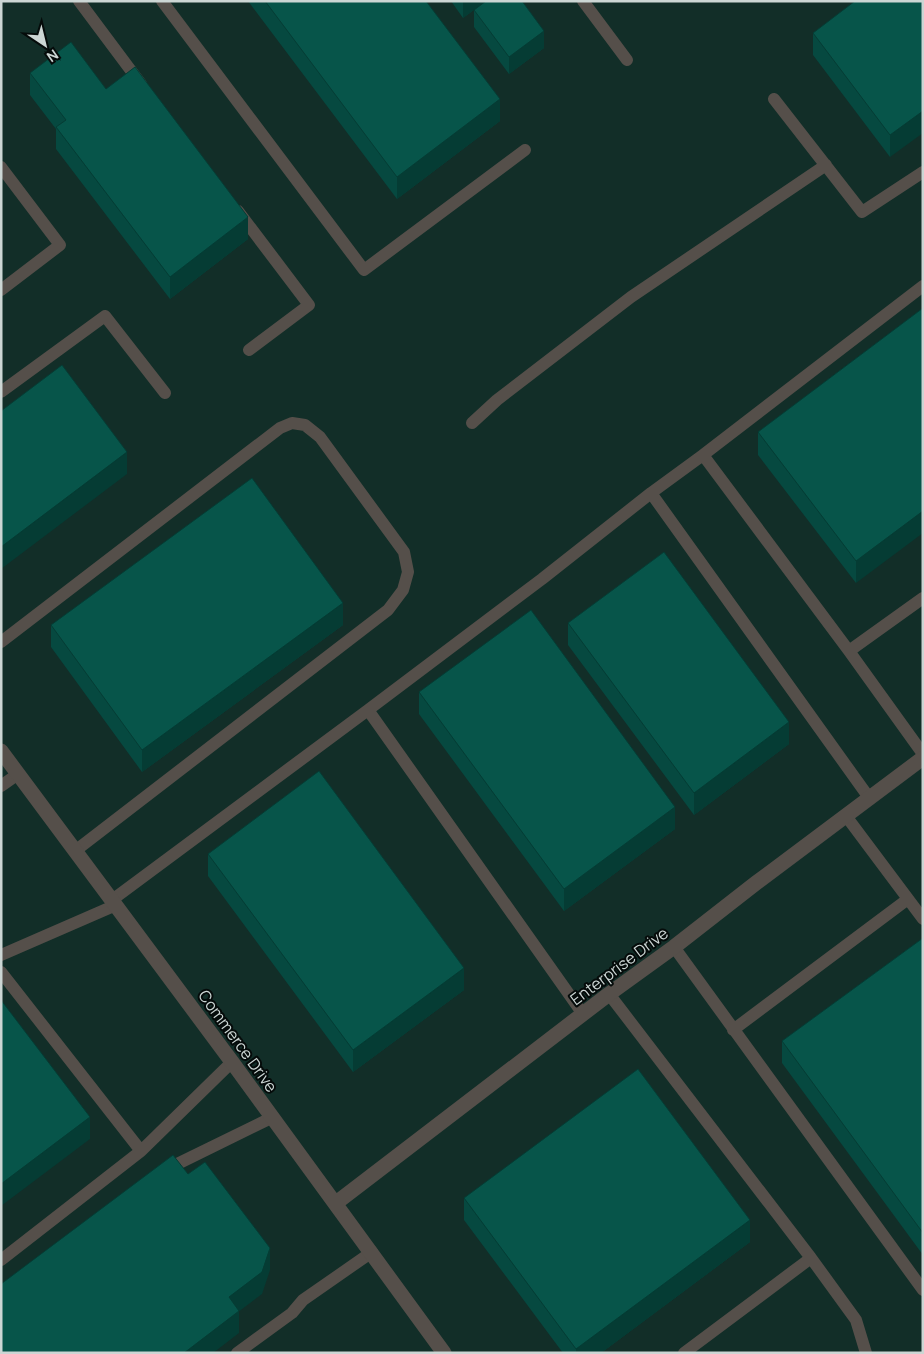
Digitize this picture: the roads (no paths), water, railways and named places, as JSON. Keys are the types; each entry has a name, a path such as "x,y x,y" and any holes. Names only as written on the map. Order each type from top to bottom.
{"street":[{"name":"Commerce Drive","path":"1,752 273,1117 444,1353"},
{"name":"Enterprise Drive","path":"336,1203 756,883 870,799 923,756"}],"lane":[{"path":"79,1 150,95"},
{"path":"162,1 364,270 524,150"},
{"path":"583,1 627,60"},
{"path":"774,99 862,212 923,172"},
{"path":"472,422 497,400 632,297 826,165"},
{"path":"1,167 60,245 1,290"},
{"path":"232,204 309,305 249,350"},
{"path":"1,955 114,902 542,579 651,493 923,286"},
{"path":"1,392 105,316 165,393"},
{"path":"1,642 280,428 292,423 305,425 320,437 404,552 408,572 403,590 388,610 75,851"},
{"path":"703,455 849,651 923,756"},
{"path":"651,493 870,799"},
{"path":"849,651 923,598"},
{"path":"368,710 583,1014"},
{"path":"1,786 18,774"},
{"path":"846,816 923,919"},
{"path":"733,1030 908,899"},
{"path":"674,947 923,1290"},
{"path":"1,972 141,1151"},
{"path":"610,994 856,1320 866,1353"},
{"path":"1,1260 141,1151 232,1062"},
{"path":"152,1180 168,1168 273,1117"},
{"path":"237,1353 292,1313 303,1300 372,1252"},
{"path":"684,1353 811,1258"}]}
